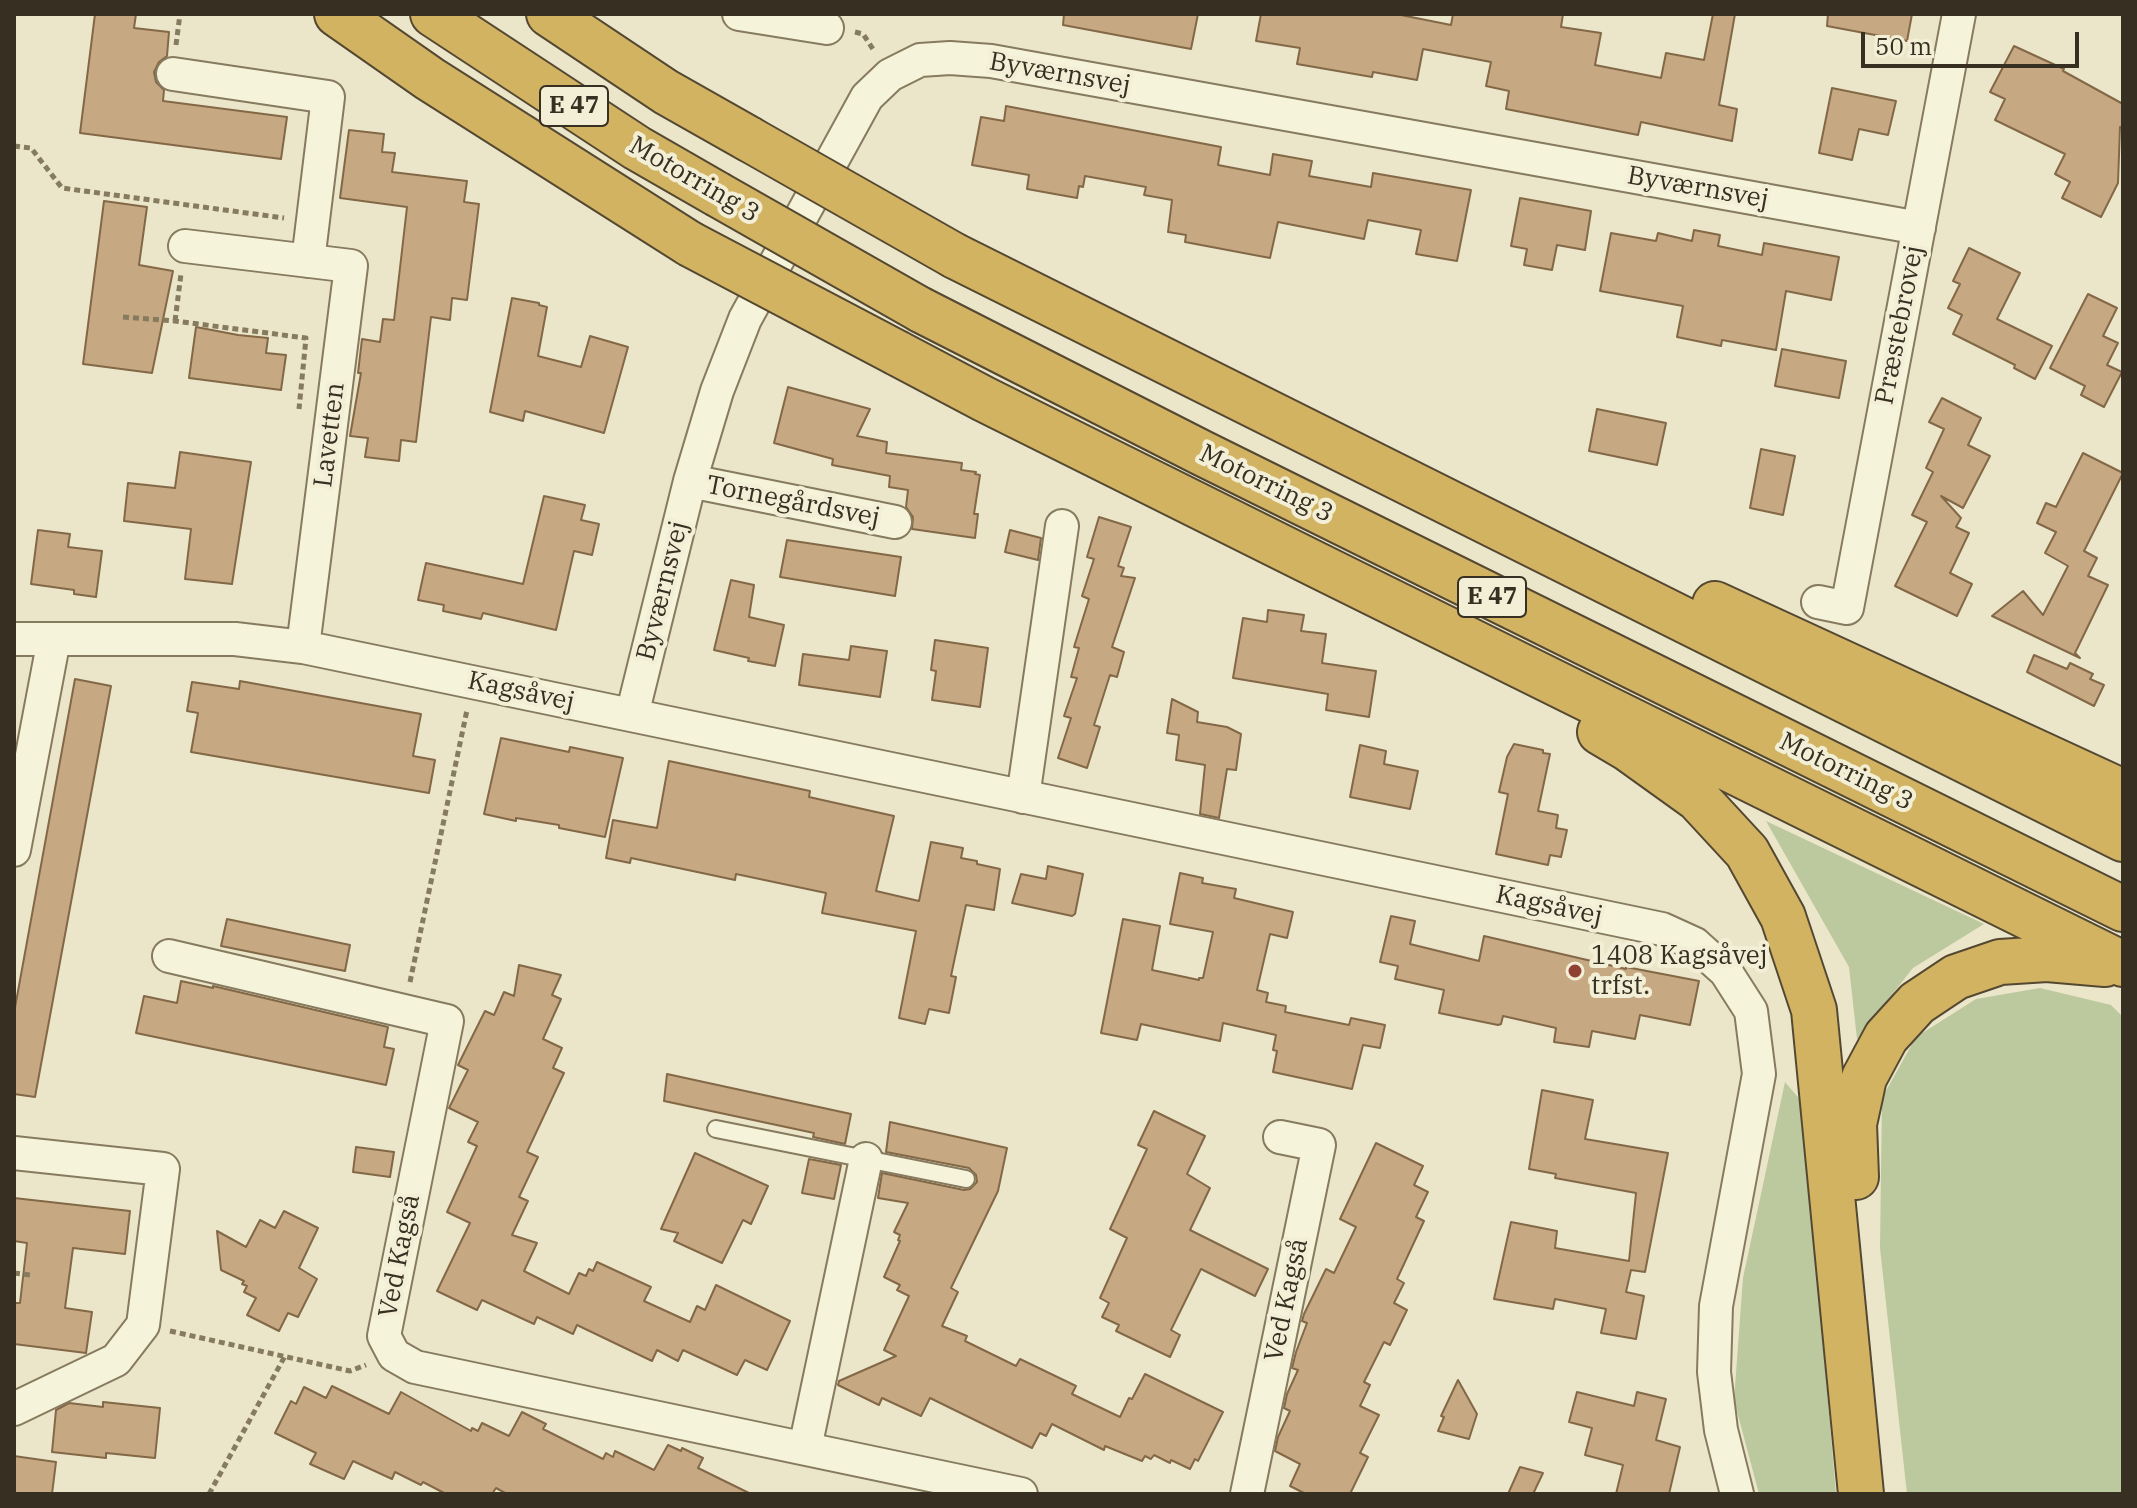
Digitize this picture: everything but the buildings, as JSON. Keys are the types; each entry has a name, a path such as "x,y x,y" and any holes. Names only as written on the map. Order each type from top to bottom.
{"highway":[{"path":"337,14 430,79 690,244 984,399 2123,965"},
{"name":"Motorring 3","path":"433,14 637,148 921,310 1202,453 2123,909"},
{"name":"E 47","path":"549,14 666,92 955,256 2123,839"},
{"path":"1490,524 1704,599 2123,792"},
{"path":"1315,564 1469,658 1627,748 1698,799 1747,852 1783,917 1814,1010 1861,1494"},
{"path":"1889,1494 1856,1171 1854,1124 1864,1078 1886,1037 1917,1003 1956,977 2000,962 2047,959 2123,965"}],"street":[{"path":"739,14 795,18 827,28"},
{"name":"Præstebrovej","path":"1818,602 1847,608 1959,14"},
{"name":"Byværnsvej","path":"632,715 690,481 717,391 745,319 867,97 890,75 920,60 950,58 991,61 1919,228"},
{"path":"173,74 328,97 308,261"},
{"name":"Lavetten","path":"185,246 351,266 303,647"},
{"name":"Tornegårdsvej","path":"690,481 895,522"},
{"path":"1023,797 1062,526"},
{"name":"Kagsåvej","path":"14,639 235,639 303,647 1662,929 1695,944 1726,972 1751,1011 1759,1074 1716,1306 1714,1372 1721,1430 1737,1494"},
{"path":"14,850 54,639"},
{"name":"Ved Kagså","path":"169,956 447,1021 384,1336 394,1355 415,1367 1021,1494"},
{"name":"Ved Kagså","path":"1247,1494 1319,1145 1280,1137"},
{"path":"14,1153 163,1169 143,1325 116,1360 14,1409"},
{"path":"805,1448 866,1159"}],"lane":[{"path":"716,1129 966,1179"}],"path":[{"path":"14,146 31,148 62,188 313,221"},
{"path":"123,317 306,338 298,422 331,428"},
{"path":"405,1010 472,682"},
{"path":"14,1273 30,1275"},
{"path":"143,1325 350,1371 394,1355"},
{"path":"209,1494 285,1356"}],"green space":[{"path":"1766,821 1984,924 1913,968 1857,1039 1849,967"},
{"path":"2040,988 2111,1005 2123,1017 2123,1494 1907,1494 1880,1248 1882,1098 1916,1037 1976,999"},
{"path":"1785,1082 1802,1102 1836,1494 1759,1494 1734,1400 1743,1278"}],"place":[{"name":"1408 Kagsåvej trfst.","path":"1575,971"}]}
